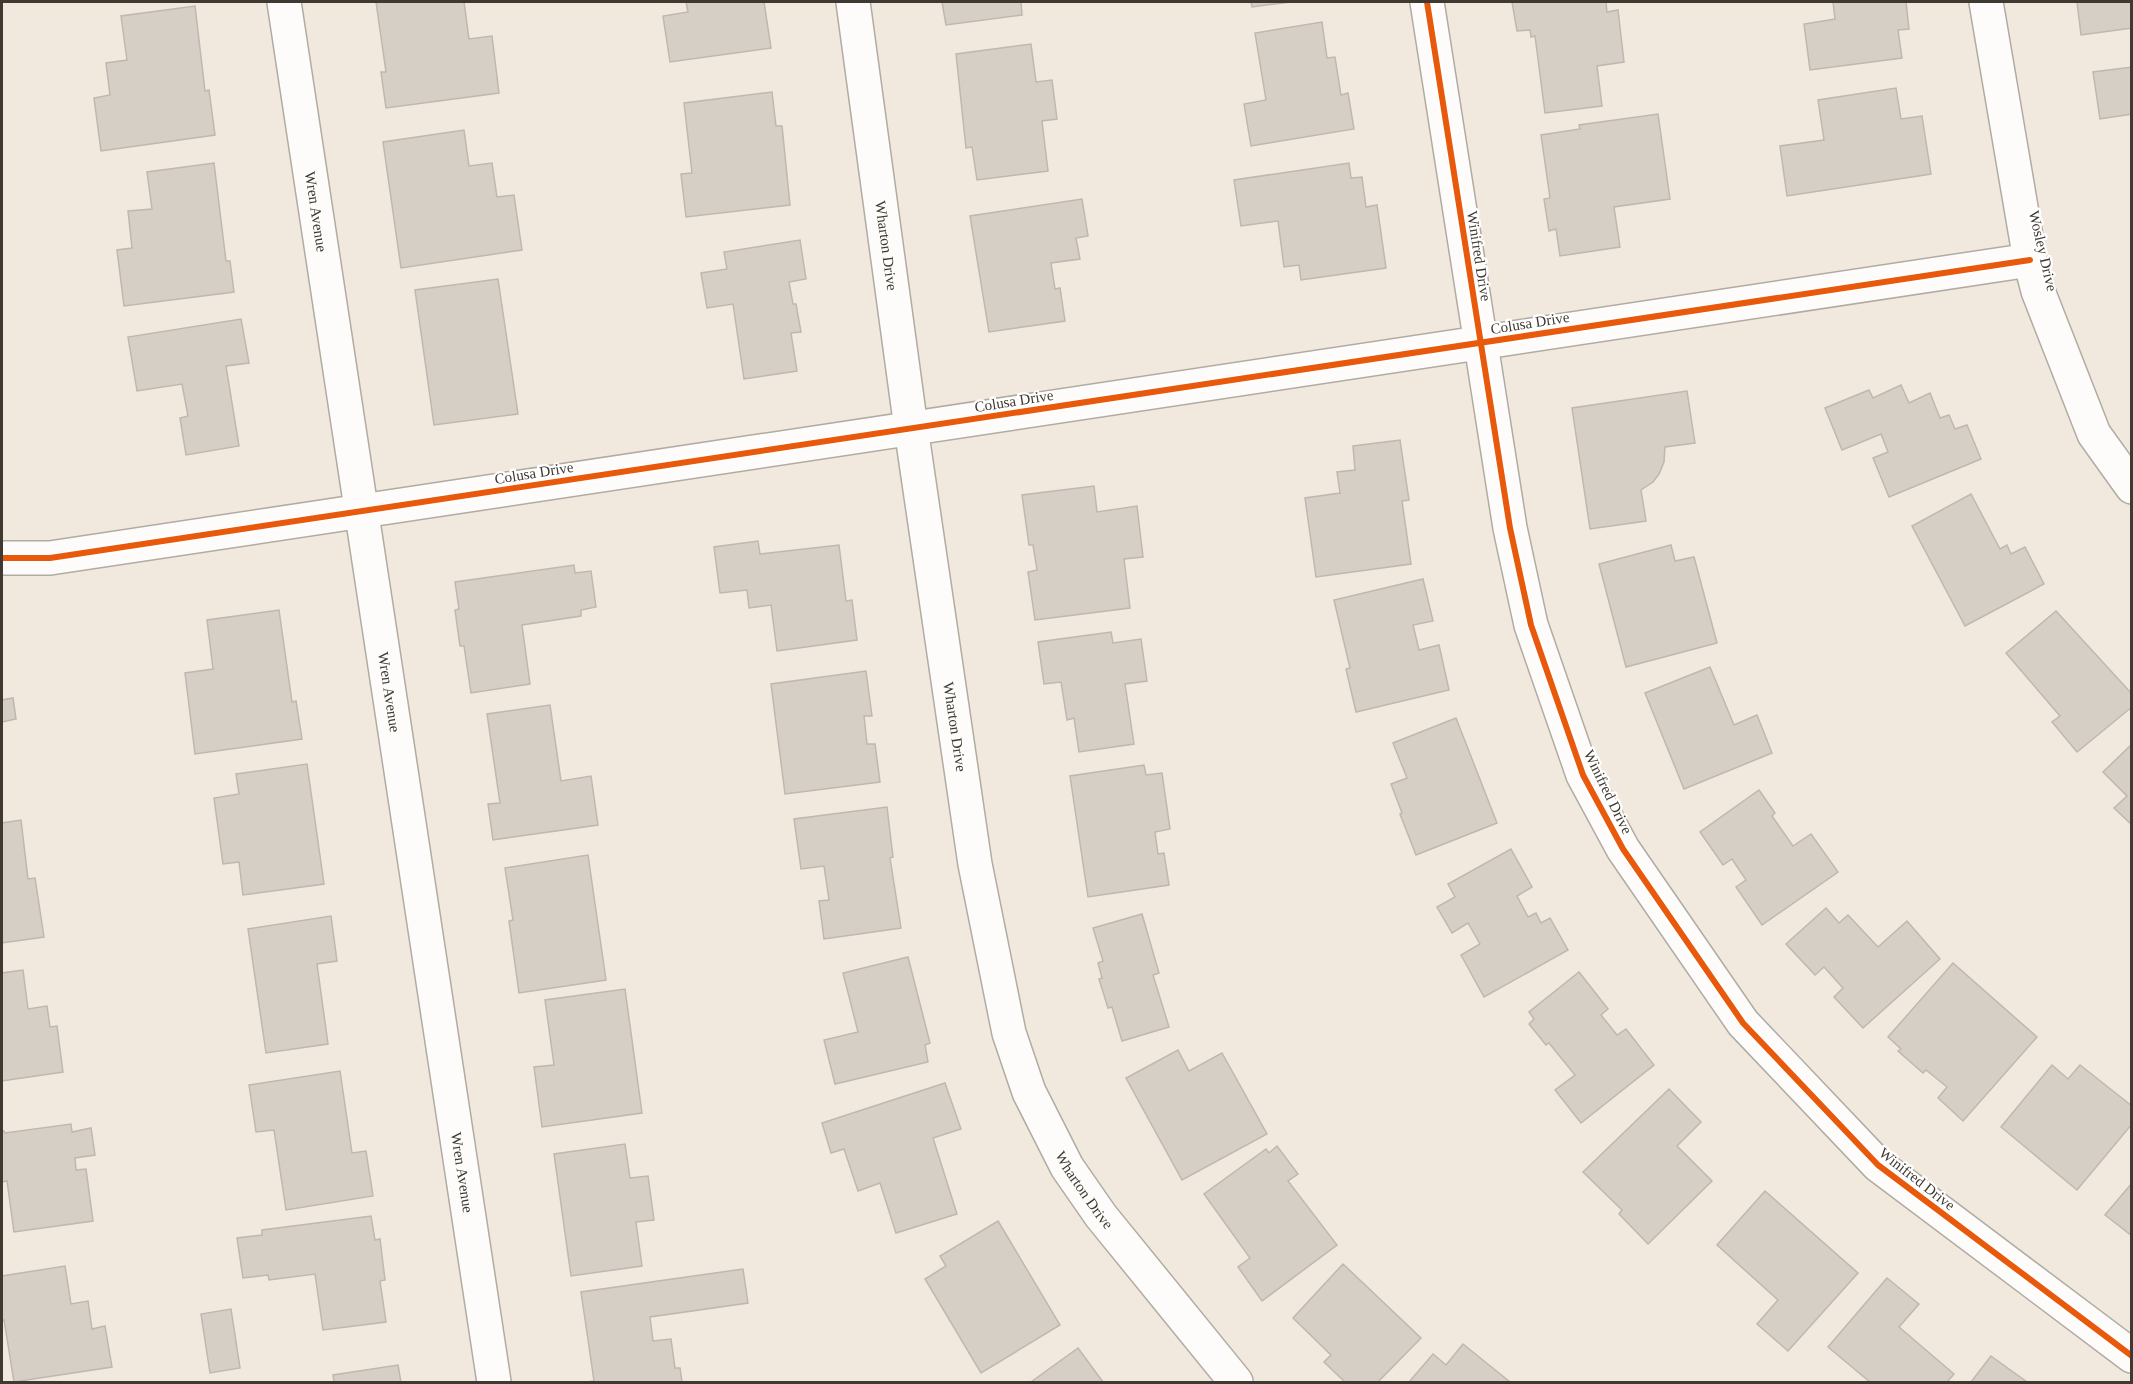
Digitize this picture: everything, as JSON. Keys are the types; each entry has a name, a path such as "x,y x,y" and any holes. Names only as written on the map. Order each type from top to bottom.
{"street":[{"name":"Wren Avenue","path":"284,2 494,1383"},
{"name":"Wharton Drive","path":"853,2 975,864 1012,1043 1029,1092 1067,1167 1101,1216 1236,1383"},
{"name":"Winifred Drive","path":"1427,2 1510,528 1531,625 1583,775 1623,849 1743,1023 1878,1166 2132,1356"},
{"name":"Wosley Drive","path":"1986,2 2030,260 2038,291 2094,434 2132,487"},
{"name":"Colusa Drive","path":"2,558 50,558 2030,260"}],"building":[{"path":"376,2 464,2 469,39 492,36 499,93 386,108 381,72 386,72"},
{"path":"686,2 764,2 771,48 670,62 663,16 688,12"},
{"path":"942,2 1021,2 1022,15 946,25"},
{"path":"1251,2 1290,2 1252,7"},
{"path":"1512,2 1606,2 1607,12 1618,10 1624,62 1597,66 1602,106 1545,113 1535,36 1531,37 1530,30 1517,31"},
{"path":"1833,2 1906,2 1909,29 1898,30 1902,58 1810,70 1804,24 1835,19"},
{"path":"2077,2 2132,2 2132,28 2081,35"},
{"path":"195,6 205,91 209,90 215,135 101,151 94,98 110,95 106,63 127,60 121,16"},
{"path":"1322,22 1327,58 1335,57 1341,95 1348,93 1354,129 1251,146 1244,104 1266,100 1255,33"},
{"path":"1031,44 1036,82 1052,80 1057,119 1042,121 1048,171 977,180 972,147 966,148 956,54"},
{"path":"2132,67 2132,114 2100,119 2093,72"},
{"path":"1896,88 1901,119 1922,116 1931,174 1787,196 1780,146 1824,140 1818,100"},
{"path":"772,92 776,126 782,126 790,205 686,217 681,174 692,173 684,103"},
{"path":"1658,114 1670,199 1614,207 1620,247 1560,256 1556,229 1549,231 1544,199 1550,198 1541,135 1580,129 1579,125"},
{"path":"464,130 469,166 492,163 497,197 514,195 522,250 401,268 383,142"},
{"path":"214,163 226,261 230,261 234,292 124,306 117,250 132,248 128,211 152,209 147,172"},
{"path":"1349,163 1351,178 1362,177 1366,207 1377,205 1386,268 1301,280 1299,265 1284,267 1278,221 1241,226 1234,180"},
{"path":"1082,199 1088,236 1076,238 1080,259 1051,263 1055,289 1060,288 1065,321 989,332 970,216"},
{"path":"800,240 806,279 789,282 801,332 791,333 797,371 744,379 733,304 707,308 701,273 727,269 724,252"},
{"path":"498,279 518,414 434,425 415,290"},
{"path":"241,319 249,363 226,366 239,446 186,455 180,418 188,416 182,384 137,391 128,337"},
{"path":"1901,385 1909,403 1930,393 1940,418 1949,415 1955,429 1967,425 1981,459 1889,497 1873,458 1888,452 1881,434 1842,450 1825,408 1869,390 1873,398"},
{"path":"1687,391 1695,443 1665,447 1664,462 1659,474 1653,482 1641,490 1646,521 1590,529 1572,408"},
{"path":"1400,440 1409,500 1402,501 1411,564 1316,577 1305,498 1340,493 1337,472 1355,470 1353,446"},
{"path":"1094,486 1097,512 1137,506 1143,557 1124,559 1130,608 1035,620 1028,572 1037,570 1033,545 1029,545 1022,495"},
{"path":"1971,494 2000,549 2007,545 2011,554 2025,547 2044,584 1965,626 1912,526"},
{"path":"758,541 760,554 839,545 846,601 852,600 857,640 777,651 771,605 749,608 747,590 720,593 714,547"},
{"path":"1671,545 1675,561 1694,557 1717,643 1626,667 1599,564"},
{"path":"574,565 575,573 591,571 596,607 581,610 581,616 522,625 530,684 471,693 464,646 460,646 455,610 459,609 455,582"},
{"path":"1423,579 1433,621 1413,625 1419,650 1439,645 1449,690 1356,712 1346,669 1350,668 1334,600"},
{"path":"279,610 292,702 296,701 302,739 195,754 185,673 213,669 207,620"},
{"path":"2056,611 2132,694 2132,707 2077,752 2052,722 2060,716 2006,653"},
{"path":"1111,632 1113,643 1141,639 1147,681 1125,684 1134,744 1079,752 1074,718 1067,720 1061,682 1044,684 1038,642"},
{"path":"1710,667 1734,725 1757,715 1772,753 1684,789 1645,693"},
{"path":"866,671 872,716 864,716 867,744 875,744 880,782 785,794 771,684"},
{"path":"13,698 16,719 2,722 2,700"},
{"path":"550,705 561,781 591,776 598,825 493,840 488,804 500,803 487,714"},
{"path":"1456,718 1497,823 1416,855 1391,784 1407,778 1393,743"},
{"path":"2132,744 2132,825 2114,808 2127,796 2103,772"},
{"path":"307,764 324,884 243,895 239,862 223,864 214,798 239,794 236,774"},
{"path":"1144,765 1146,775 1162,773 1170,829 1155,832 1158,854 1164,853 1169,885 1088,897 1070,776"},
{"path":"1759,790 1775,813 1772,816 1793,846 1811,834 1838,872 1762,925 1736,887 1746,880 1732,859 1723,865 1700,832"},
{"path":"887,807 893,857 890,858 901,928 824,939 819,901 829,900 824,866 801,869 794,819"},
{"path":"21,820 28,879 35,878 44,937 2,943 2,823"},
{"path":"1511,849 1532,887 1517,896 1528,917 1536,913 1541,923 1550,918 1568,950 1484,997 1461,955 1480,944 1468,923 1452,933 1437,907 1455,897 1448,884"},
{"path":"588,855 606,980 519,993 509,921 513,920 505,868"},
{"path":"1826,908 1839,923 1848,915 1878,947 1907,921 1940,959 1863,1028 1834,997 1843,988 1824,967 1815,975 1786,944"},
{"path":"1142,914 1159,973 1153,975 1169,1027 1122,1041 1112,1007 1108,1008 1099,979 1102,978 1098,963 1103,961 1093,928"},
{"path":"331,916 337,961 317,964 328,1044 266,1053 248,929"},
{"path":"908,957 930,1043 925,1045 928,1062 835,1084 824,1040 858,1032 843,973"},
{"path":"1953,963 2037,1037 1963,1121 1938,1098 1947,1087 1926,1070 1923,1073 1898,1051 1901,1049 1888,1037"},
{"path":"23,970 28,1009 47,1006 50,1027 57,1026 63,1072 2,1081 2,973"},
{"path":"1579,972 1608,1009 1601,1015 1617,1035 1626,1029 1654,1065 1581,1123 1555,1090 1575,1075 1549,1043 1546,1045 1529,1024 1534,1019 1529,1012"},
{"path":"625,989 642,1113 542,1127 534,1067 554,1065 545,1000"},
{"path":"1178,1050 1189,1071 1222,1053 1267,1134 1182,1180 1126,1078"},
{"path":"2052,1065 2068,1079 2080,1065 2132,1106 2132,1124 2077,1190 2001,1127"},
{"path":"340,1071 352,1153 366,1151 373,1196 286,1210 274,1130 256,1132 249,1085"},
{"path":"945,1083 961,1129 933,1138 957,1214 896,1233 880,1183 858,1191 844,1149 831,1153 822,1123"},
{"path":"1669,1089 1701,1122 1677,1146 1712,1181 1648,1244 1619,1214 1622,1210 1583,1172"},
{"path":"71,1124 72,1132 91,1128 95,1155 75,1158 76,1170 86,1169 93,1221 14,1232 7,1181 2,1182 2,1131 5,1133"},
{"path":"625,1144 630,1178 648,1176 654,1220 636,1222 642,1266 571,1276 554,1154"},
{"path":"1277,1146 1298,1174 1288,1181 1337,1245 1262,1301 1238,1267 1250,1258 1204,1194 1266,1149 1269,1153"},
{"path":"2132,1183 2132,1236 2105,1215"},
{"path":"1765,1191 1858,1273 1788,1351 1757,1324 1778,1300 1717,1245"},
{"path":"371,1216 375,1240 380,1239 385,1280 380,1281 386,1322 323,1330 315,1274 269,1280 268,1275 243,1278 237,1238 262,1235 262,1230"},
{"path":"998,1221 1060,1325 981,1373 925,1279 946,1266 940,1256"},
{"path":"1343,1264 1421,1338 1378,1382 1345,1382 1324,1362 1331,1355 1293,1318"},
{"path":"65,1266 71,1304 88,1301 92,1329 105,1326 112,1367 14,1382 4,1320 2,1321 2,1276"},
{"path":"743,1269 748,1303 650,1317 653,1341 671,1339 675,1368 680,1368 682,1382 586,1382 594,1381 581,1292"},
{"path":"1887,1278 1919,1304 1899,1327 1954,1374 1947,1382 1870,1382 1828,1347"},
{"path":"231,1309 240,1368 210,1373 201,1314"},
{"path":"1463,1344 1510,1382 1409,1382 1433,1354 1446,1365"},
{"path":"1078,1348 1103,1382 1031,1382"},
{"path":"1991,1356 2027,1382 1971,1382"},
{"path":"398,1365 401,1382 334,1382 333,1375"}],"cycle path":[{"path":"1427,2 1510,528 1531,625 1583,775 1623,849 1743,1023 1878,1165 2132,1356"},
{"path":"2,558 50,558 2030,260"}]}
